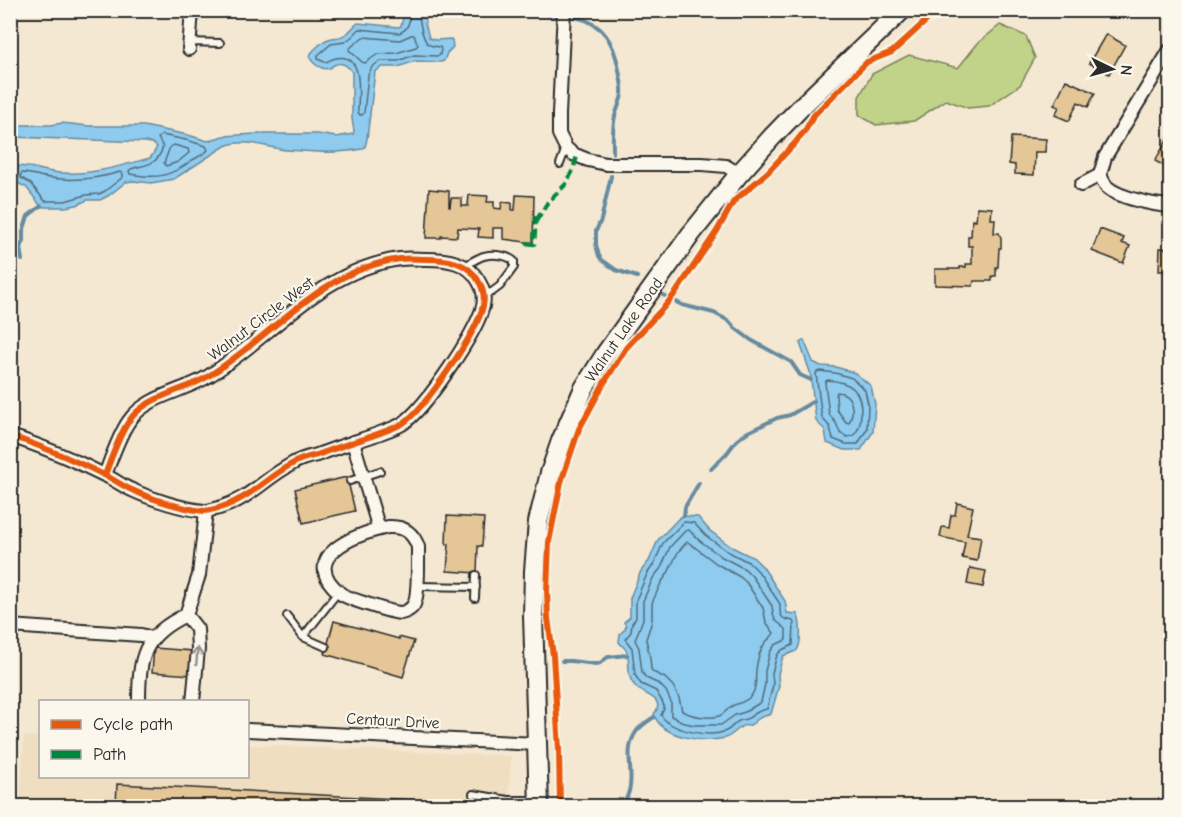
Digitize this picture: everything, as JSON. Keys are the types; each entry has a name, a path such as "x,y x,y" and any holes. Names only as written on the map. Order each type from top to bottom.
{"street":[{"path":"189,45 192,10"},
{"path":"564,10 559,134 566,148 573,154 606,164 702,164 726,166 739,174"},
{"name":"Walnut Lake Road","path":"539,803 533,616 538,522 550,473 584,388 606,353 691,234 739,174 785,123 902,10"},
{"path":"1170,50 1105,157 1100,175 1106,186 1136,201 1170,206"},
{"path":"1081,185 1100,175"},
{"name":"Walnut Circle West","path":"105,475 129,421 145,405 205,378 238,356 310,296 348,274 374,264 402,259 438,259 465,266"},
{"path":"10,436 25,440 105,475 131,490 162,502 206,511 230,505 250,494 293,462 403,423 429,397 473,331 483,300 479,281 474,273 465,266"},
{"path":"353,442 379,529"},
{"path":"139,700 142,656 152,638 170,623 186,615 199,575 206,511"},
{"path":"398,526 416,539 418,547 416,600 410,610 403,613 341,595 326,576 325,562 337,547 350,539 379,529 398,526"},
{"path":"186,615 197,629 198,650 193,700"},
{"path":"10,626 141,635 152,638"},
{"name":"Centaur Drive","path":"249,730 537,744"}],"lane":[{"path":"189,45 220,43"},
{"path":"560,164 566,148"},
{"path":"465,266 481,256 499,256 514,261 514,267 497,289 483,300"},
{"path":"350,481 380,471"},
{"path":"475,598 476,575"},
{"path":"417,586 476,587"},
{"path":"303,637 338,592"},
{"path":"287,616 303,637 326,647"},
{"path":"473,794 539,803"}],"shaded area":[{"path":"24,736 39,737 39,778 249,778 249,745 511,756 508,806 20,806"}],"green space":[{"path":"1000,25 1026,36 1035,58 1020,85 989,106 968,108 946,100 914,121 876,125 859,115 859,97 872,74 909,55 958,68 978,43"}],"water":[{"path":"405,10 425,11 429,38 451,39 453,47 441,62 415,61 398,67 382,67 375,72 367,139 362,149 315,152 286,150 248,143 233,144 225,146 174,179 151,183 126,182 100,200 87,200 65,207 40,205 26,187 11,180 11,165 55,172 84,173 150,158 157,147 145,142 11,137 11,125 62,123 89,126 144,126 208,141 223,136 256,134 318,134 336,137 353,134 352,72 342,64 327,69 320,67 309,56 323,42 344,35 358,23 399,27"},
{"path":"804,340 813,362 821,366 836,367 855,373 871,386 875,404 873,432 861,450 844,450 827,443 825,430 816,421 810,372 800,343"},
{"path":"682,516 698,517 709,530 730,546 754,558 763,567 785,601 787,613 797,614 799,621 799,647 796,651 783,656 778,674 779,686 771,714 750,725 742,726 725,738 695,739 665,729 654,714 658,704 656,701 639,690 632,682 628,655 619,642 620,634 626,626 624,622 630,617 630,598 641,571 649,561 658,540"}],"building":[{"path":"1106,34 1125,45 1109,74 1089,63"},
{"path":"1066,80 1095,93 1088,107 1078,102 1069,121 1055,115 1059,107 1054,105"},
{"path":"1170,135 1170,169 1155,161"},
{"path":"1011,137 1046,139 1045,152 1035,152 1034,175 1015,174 1015,165 1009,164"},
{"path":"429,189 449,191 449,207 451,198 462,198 462,206 468,206 469,195 488,196 487,202 494,202 494,208 501,209 502,202 512,203 512,210 515,210 516,195 534,196 533,243 503,239 503,228 493,228 493,238 478,237 479,229 458,228 457,237 426,238"},
{"path":"977,207 992,208 991,219 995,219 994,233 999,233 1001,238 996,276 992,276 992,281 974,281 973,286 935,285 935,269 960,269 960,267 966,267 966,264 972,264 972,246 968,246 968,236 971,236 972,220 976,221"},
{"path":"1100,229 1124,238 1122,243 1130,246 1123,263 1092,251"},
{"path":"1160,248 1170,249 1170,271 1159,271"},
{"path":"347,477 355,511 303,523 295,489"},
{"path":"957,503 973,507 967,535 981,537 977,561 962,558 965,542 940,537 942,527 949,528 951,515 955,515"},
{"path":"447,516 484,518 482,546 478,546 477,573 447,571 449,544 446,544"},
{"path":"970,568 986,571 983,587 967,584"},
{"path":"334,621 414,641 403,677 325,654"},
{"path":"154,648 193,651 191,675 152,672"},
{"path":"117,784 414,800 413,806 116,806"}],"waterway":[{"path":"519,10 556,16"},
{"path":"575,17 600,29 611,43 617,60 622,91 614,121 613,153"},
{"path":"611,176 601,220 596,231 596,245 602,260 616,270 637,277"},
{"path":"22,260 20,248 28,216 41,206"},
{"path":"663,295 682,305 714,313 729,321 751,340 791,362 800,375 811,380"},
{"path":"711,469 746,433 777,418 790,415 814,401"},
{"path":"684,516 685,507 699,483"},
{"path":"562,661 596,664 608,657 627,655"},
{"path":"622,806 630,786 632,741 638,730 654,717"}],"marked path":[{"path":"536,221 548,202 566,184 577,156"},
{"path":"526,243 534,244 536,216"}],"cycle path":[{"path":"560,806 559,749 553,656 548,618 549,542 561,482 579,429 626,348 677,291 734,201 768,172 795,143 814,115 867,62 892,52 938,10"},
{"path":"10,436 70,459 158,500 204,511 219,508 249,494 298,461 391,429 412,416 449,369 479,318 484,296 480,283 474,274 463,265 435,259 400,259 371,266 345,276 298,307 231,361 207,377 155,400 136,413 122,433 105,475"}]}
